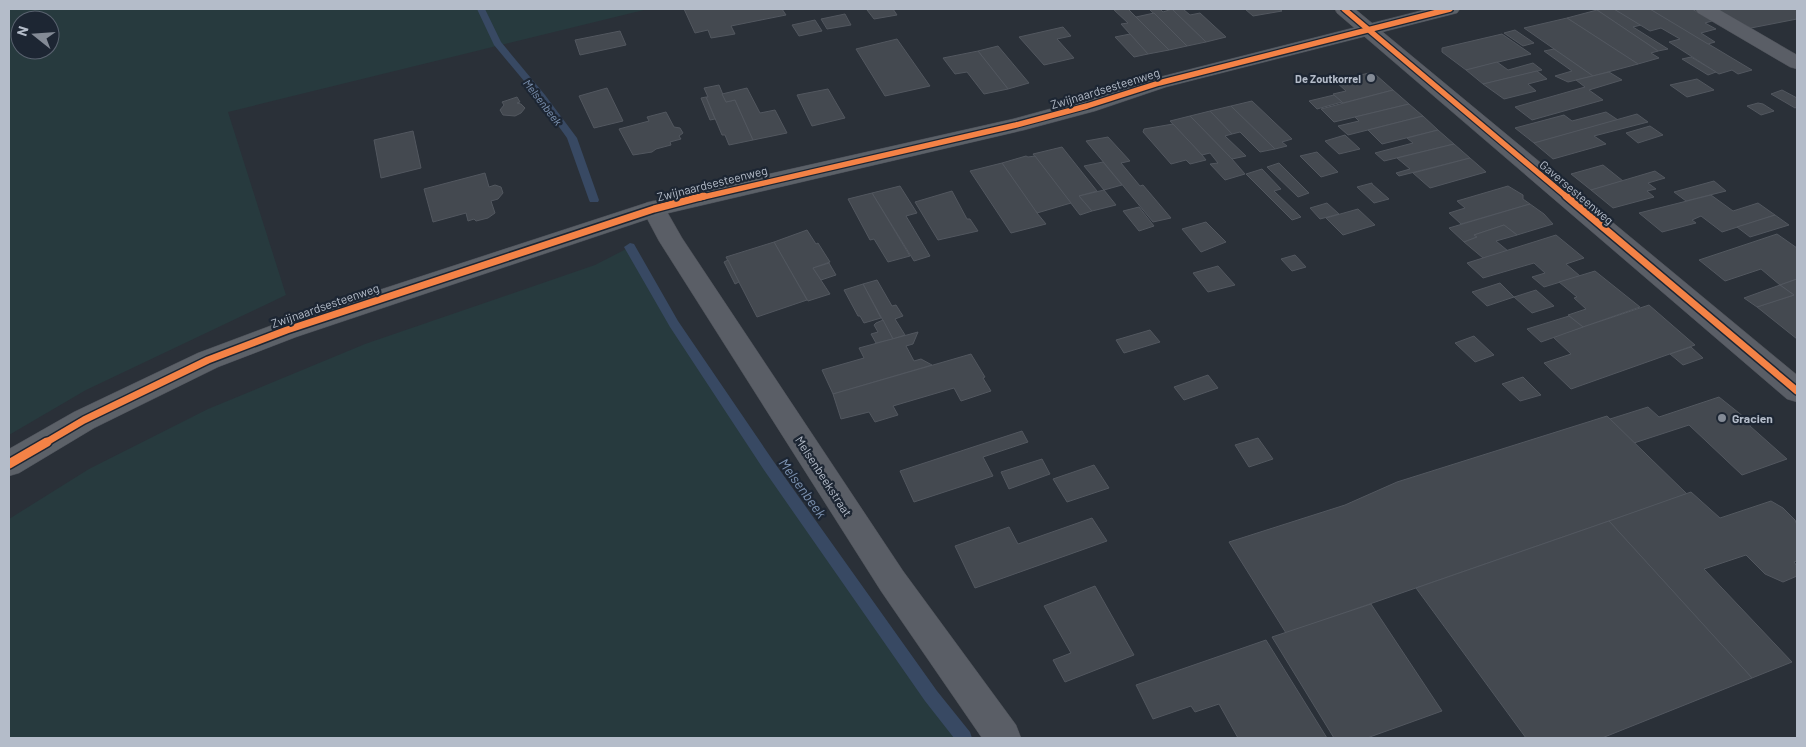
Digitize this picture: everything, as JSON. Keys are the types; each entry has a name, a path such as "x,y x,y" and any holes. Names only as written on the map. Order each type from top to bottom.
{"main road":[{"name":"Zwijnaardsesteenweg","path":"9,464 84,420 208,360 333,314 654,209 748,185 1016,125 1087,106 1159,83 1450,9"}],"street":[{"name":"Gaversesteenweg","path":"1344,9 1797,391"},
{"path":"1706,9 1797,62"},
{"name":"Melsenbeekstraat","path":"654,209 671,240 892,581 1003,738"}],"green space":[{"path":"9,9 648,9 228,112 286,295 86,390 9,435"},
{"path":"630,247 674,324 769,466 931,696 964,738 9,738 9,519 89,469 208,409 365,344 595,265"}],"building":[{"path":"684,9 782,9 786,15 731,26 735,34 711,38 708,30 695,33"},
{"path":"893,9 897,15 874,19 867,10"},
{"path":"1128,9 1169,50 1148,54 1121,24 1128,23 1114,10"},
{"path":"1149,9 1160,9 1163,12 1172,9 1206,42 1187,46"},
{"path":"1172,9 1183,9 1190,15 1200,13 1226,37 1206,42"},
{"path":"1245,9 1279,9 1282,11 1253,16"},
{"path":"1614,9 1641,25 1633,27 1668,49 1658,51 1597,10"},
{"path":"1614,9 1650,9 1752,70 1738,74 1732,70 1719,74 1669,42 1680,39 1661,28 1650,31"},
{"path":"1650,9 1692,9 1712,21 1705,23 1716,29 1701,33 1715,42 1708,44"},
{"path":"1716,9 1797,9 1797,19 1751,28"},
{"path":"1597,10 1658,51 1651,53 1659,58 1638,64 1567,18"},
{"path":"1154,13 1187,46 1169,50 1136,17"},
{"path":"845,14 851,25 827,29 821,19"},
{"path":"1567,18 1638,64 1593,76 1524,28"},
{"path":"815,20 822,31 799,36 792,25"},
{"path":"1063,27 1071,36 1057,39 1074,58 1044,65 1019,37"},
{"path":"1515,30 1534,43 1523,46 1504,33"},
{"path":"620,31 626,45 580,55 575,40"},
{"path":"1130,34 1148,54 1134,57 1115,37"},
{"path":"1502,34 1531,54 1466,70 1442,52 1442,48"},
{"path":"897,39 930,86 885,96 856,49"},
{"path":"998,46 1029,83 1008,89 978,51"},
{"path":"1554,49 1593,76 1568,82 1555,76 1572,71 1544,51"},
{"path":"978,51 1008,89 984,94 967,72 955,74 943,58"},
{"path":"1691,57 1716,72 1708,75 1682,59"},
{"path":"1497,62 1508,70 1533,63 1542,70 1483,84 1466,70"},
{"path":"1537,71 1547,79 1528,84 1536,91 1504,99 1483,84"},
{"path":"1609,72 1622,80 1589,90 1603,100 1532,120 1515,107 1585,87 1576,80"},
{"path":"1369,73 1376,75 1393,90 1343,103 1333,94 1346,91 1335,81"},
{"path":"1697,79 1714,90 1687,97 1670,85"},
{"path":"719,85 726,102 735,100 753,140 729,145 725,135 722,135 704,88"},
{"path":"607,88 623,121 594,128 579,96"},
{"path":"747,88 760,113 775,110 787,133 753,140 735,100 726,102 722,94"},
{"path":"828,89 845,118 812,126 797,95"},
{"path":"1393,90 1409,104 1334,122 1321,109"},
{"path":"1782,90 1797,98 1797,107 1795,108 1771,94"},
{"path":"1334,95 1342,102 1317,109 1309,101"},
{"path":"517,97 520,102 517,103 525,108 515,116 503,115 500,110 504,105 502,102"},
{"path":"706,97 715,119 710,120 701,98"},
{"path":"1252,101 1292,139 1282,142 1287,146 1275,149 1231,106"},
{"path":"1758,103 1774,111 1761,115 1747,106"},
{"path":"1409,104 1423,116 1348,135 1338,126 1359,121 1355,117"},
{"path":"1231,106 1275,149 1260,152 1240,132 1232,134 1210,111"},
{"path":"1210,111 1232,134 1225,136 1246,156 1232,159 1190,116"},
{"path":"666,112 674,127 680,128 683,133 679,136 681,139 670,142 671,145 652,152 633,155 619,129 649,121 647,117"},
{"path":"1606,112 1618,120 1534,143 1515,128 1564,115 1572,121"},
{"path":"1637,114 1648,122 1594,136 1606,144 1553,159 1534,143"},
{"path":"1190,116 1245,174 1225,180 1210,164 1218,163 1210,153 1202,155 1170,121"},
{"path":"1423,116 1438,130 1382,144 1368,130"},
{"path":"1173,124 1206,160 1190,164 1186,160 1171,164 1143,132 1144,129"},
{"path":"1650,126 1663,135 1638,143 1626,133"},
{"path":"1438,130 1454,144 1384,161 1375,153 1413,143 1407,138"},
{"path":"413,131 421,168 381,178 374,140"},
{"path":"1345,135 1360,149 1339,154 1325,141"},
{"path":"1108,137 1130,161 1121,163 1171,218 1153,222 1086,141"},
{"path":"1454,144 1470,158 1399,176 1396,173 1410,169 1397,158"},
{"path":"1062,147 1097,191 1079,196 1092,211 1080,215 1033,154"},
{"path":"1317,152 1338,172 1321,177 1300,156"},
{"path":"1026,156 1035,156 1071,203 1037,213 1002,163"},
{"path":"1470,158 1486,172 1430,188 1413,173"},
{"path":"1103,162 1122,185 1104,190 1084,166"},
{"path":"1002,163 1046,224 1011,233 970,171"},
{"path":"1279,163 1309,193 1298,197 1267,167"},
{"path":"1603,165 1623,181 1591,190 1571,174"},
{"path":"1262,169 1281,189 1274,191 1301,217 1292,220 1246,174"},
{"path":"1655,171 1665,178 1648,183 1656,189 1647,191 1654,197 1613,208 1591,190"},
{"path":"485,173 489,187 495,185 501,187 503,193 498,199 491,201 495,213 488,218 476,221 474,219 468,221 466,213 433,222 424,189"},
{"path":"1714,181 1726,191 1686,201 1674,192"},
{"path":"1372,183 1389,199 1374,203 1357,187"},
{"path":"900,186 917,213 906,216 930,256 914,261 872,193"},
{"path":"1508,186 1523,195 1523,199 1530,204 1461,224 1449,213 1465,208 1457,201"},
{"path":"1104,190 1116,205 1092,211 1079,196"},
{"path":"952,191 967,219 970,219 978,231 938,240 915,202"},
{"path":"872,193 910,256 888,262 874,239 870,240 848,199"},
{"path":"1711,195 1733,211 1758,203 1775,215 1722,232 1701,216 1692,220 1696,223 1662,232 1639,213"},
{"path":"1327,203 1339,214 1320,219 1310,208"},
{"path":"1530,204 1544,214 1553,224 1517,235 1504,225 1474,235 1477,237 1464,242 1449,228"},
{"path":"1139,207 1154,226 1139,231 1123,211"},
{"path":"1358,209 1375,225 1343,235 1326,218"},
{"path":"1775,215 1789,225 1750,237 1737,227"},
{"path":"1206,222 1226,242 1201,252 1182,229"},
{"path":"1504,225 1517,235 1496,241 1508,251 1483,258 1464,242 1477,237 1474,235"},
{"path":"807,230 830,262 813,268 830,294 808,301 774,242"},
{"path":"1777,234 1797,248 1797,279 1780,285 1761,269 1725,281 1699,260"},
{"path":"1556,235 1584,258 1566,264 1580,276 1544,287 1532,277 1545,273 1534,263 1483,278 1467,263"},
{"path":"774,242 807,300 757,317 726,257"},
{"path":"1295,255 1306,267 1292,271 1281,259"},
{"path":"728,260 739,282 735,284 724,262"},
{"path":"829,263 836,275 821,280 813,268"},
{"path":"1218,266 1235,285 1208,292 1193,273"},
{"path":"1595,271 1640,307 1583,327 1568,315 1586,309 1574,298 1577,297 1559,282"},
{"path":"1797,279 1797,339 1757,307 1794,295 1780,285"},
{"path":"877,280 892,306 896,305 903,316 895,319 905,335 893,339 863,284"},
{"path":"1500,283 1514,297 1487,306 1472,292"},
{"path":"863,284 881,318 864,323 860,316 858,316 844,290"},
{"path":"1780,285 1794,295 1757,307 1744,298"},
{"path":"1536,290 1554,306 1532,313 1514,297"},
{"path":"1649,305 1695,345 1571,389 1544,363 1571,354 1553,337"},
{"path":"1569,316 1583,327 1541,342 1527,329"},
{"path":"883,320 893,339 876,343 871,334 878,332 874,325"},
{"path":"1150,330 1160,342 1124,353 1116,340"},
{"path":"918,332 913,344 906,346 914,361 921,359 932,365 833,394 822,370 864,358 859,348"},
{"path":"1474,336 1494,355 1475,362 1455,343"},
{"path":"1691,347 1703,358 1683,365 1670,354"},
{"path":"971,354 991,391 961,401 954,388 893,406 898,415 875,422 869,412 841,419 833,394"},
{"path":"1208,375 1218,388 1184,400 1174,387"},
{"path":"1523,377 1541,395 1520,401 1502,384"},
{"path":"1719,397 1749,421 1750,426 1787,459 1742,475 1689,425 1634,443 1610,419 1648,407 1659,417"},
{"path":"1607,416 1687,494 1286,633 1229,542 1345,505 1397,482"},
{"path":"1022,431 1028,442 983,457 993,476 914,502 900,471"},
{"path":"1258,438 1273,459 1249,467 1235,445"},
{"path":"1042,459 1050,474 1009,489 1001,472"},
{"path":"1094,465 1109,488 1067,502 1053,479"},
{"path":"1691,492 1720,518 1771,501 1783,508 1795,520 1797,525 1797,561 1794,562 1797,566 1797,576 1783,582 1765,574 1746,555 1704,569 1792,662 1752,678 1609,521"},
{"path":"1092,518 1107,541 975,588 955,546 1009,527 1018,544"},
{"path":"1609,521 1752,678 1602,738 1526,738 1416,588"},
{"path":"1095,586 1134,655 1065,682 1053,660 1071,653 1044,606"},
{"path":"1371,604 1442,711 1367,738 1334,738 1272,637"},
{"path":"1266,640 1327,738 1238,738 1219,704 1195,712 1191,706 1153,719 1136,685"}],"waterway":[{"name":"Melsenbeek","path":"481,9 497,43 542,97 572,138 594,200"},
{"name":"Melsenbeek","path":"630,247 674,324 769,466 931,696 964,738"}],"cycle path":[{"path":"1344,9 1797,391"},
{"path":"9,464 84,420 208,360 287,330 654,209 1016,125 1087,106 1159,83 1450,9"}],"place":[{"name":"De Zoutkorrel","path":"1371,78"},
{"name":"Gracien","path":"1722,418"}]}
